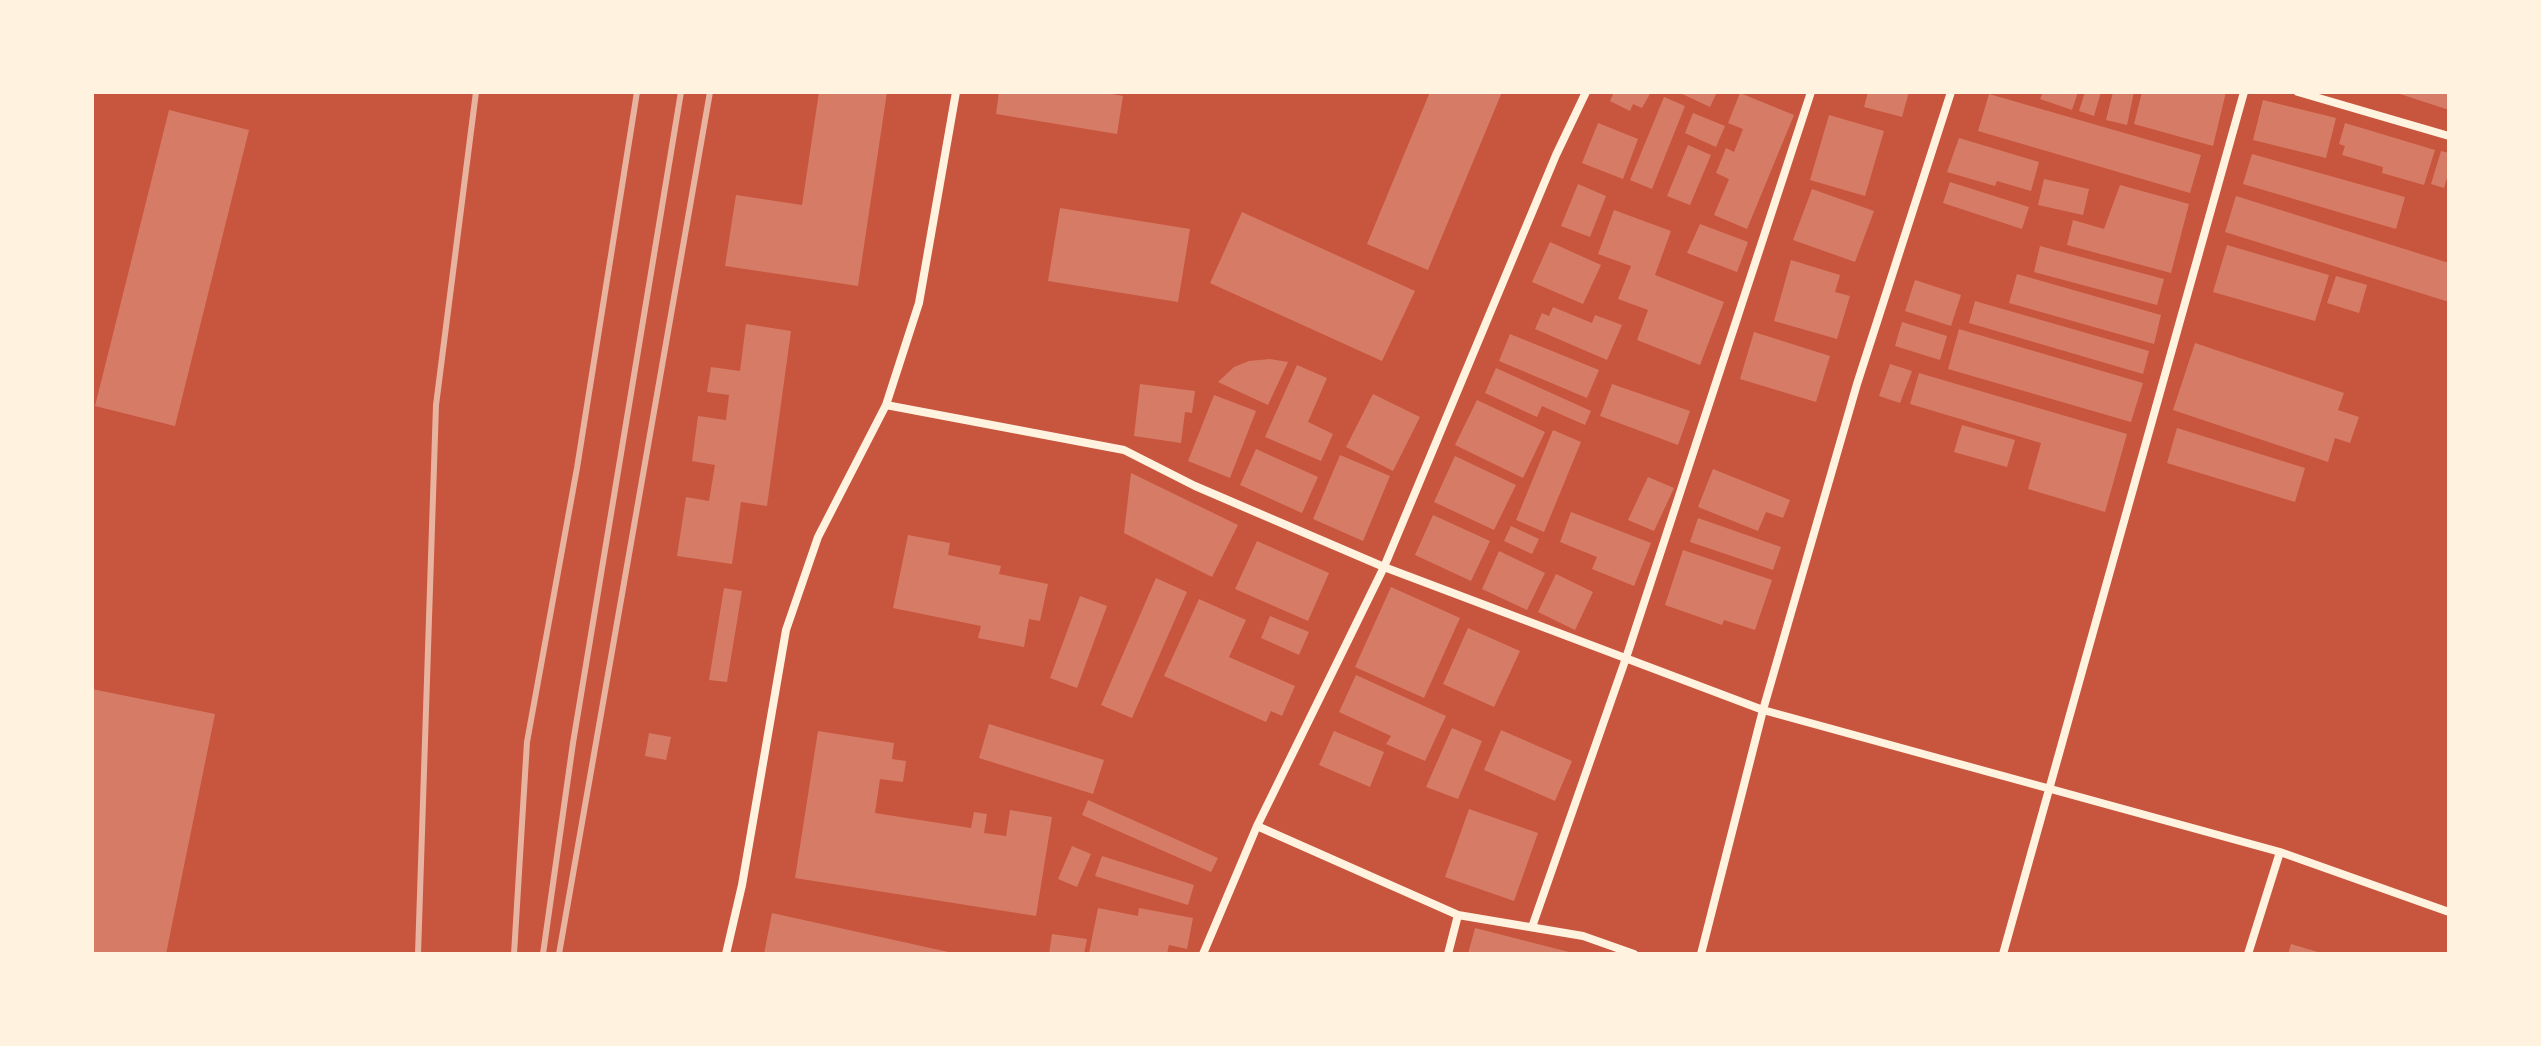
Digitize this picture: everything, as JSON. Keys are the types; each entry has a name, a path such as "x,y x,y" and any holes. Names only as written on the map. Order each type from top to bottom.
{"street":[{"path":"726,954 742,885 786,630 818,537 886,405 919,303 956,92"},
{"path":"1203,954 1257,826 1384,567 1556,155 1586,92"},
{"path":"1532,927 1626,658 1811,92"},
{"path":"1701,954 1763,710 1857,384 1951,92"},
{"path":"2003,954 2244,92"},
{"path":"2298,92 2449,136"},
{"path":"886,405 1124,450 1195,486 1384,567 1763,710 2280,852 2449,912"},
{"path":"1257,826 1458,915 1583,936 1634,954"},
{"path":"2248,954 2280,852"},
{"path":"1448,954 1458,915"}],"building":[{"path":"819,92 887,92 858,286 725,266 736,195 802,205"},
{"path":"999,92 1100,92 1123,96 1117,134 996,114"},
{"path":"1430,92 1502,92 1428,270 1367,244"},
{"path":"1614,92 1651,92 1642,108 1633,104 1630,111 1610,101"},
{"path":"1678,92 1717,92 1710,107"},
{"path":"1868,92 1909,92 1902,117 1864,107"},
{"path":"2043,92 2078,92 2072,110 2040,99"},
{"path":"2085,92 2101,92 2094,116 2079,111"},
{"path":"2113,92 2134,92 2127,125 2106,120"},
{"path":"2142,92 2226,92 2213,146 2134,124"},
{"path":"2449,92 2449,110 2397,93"},
{"path":"1740,93 1794,115 1747,229 1714,215 1729,179 1716,173 1726,148 1734,152 1743,129 1728,123"},
{"path":"1989,94 2201,155 2190,193 1978,131"},
{"path":"1664,97 1685,106 1652,189 1630,180"},
{"path":"2263,100 2336,118 2326,158 2253,140"},
{"path":"169,110 249,130 175,426 95,406"},
{"path":"1693,113 1725,126 1716,147 1685,133"},
{"path":"1829,115 1884,131 1865,196 1810,180"},
{"path":"1598,123 1638,139 1623,179 1582,163"},
{"path":"2345,123 2435,150 2424,185 2382,173 2383,167 2342,155 2345,146 2339,144"},
{"path":"1959,138 2039,162 2031,191 1997,181 1995,186 1947,172"},
{"path":"1688,145 1711,155 1690,205 1667,196"},
{"path":"2441,151 2449,153 2449,171 2444,188 2431,184"},
{"path":"2252,154 2405,197 2396,229 2243,184"},
{"path":"2044,179 2089,189 2083,215 2038,205"},
{"path":"1950,182 2029,207 2022,229 1943,203"},
{"path":"1578,184 1606,196 1590,237 1561,226"},
{"path":"2120,185 2189,204 2171,273 2067,245 2073,220 2104,229"},
{"path":"1812,189 1874,211 1855,262 1793,240"},
{"path":"2236,196 2449,263 2449,302 2225,232"},
{"path":"1060,208 1190,229 1178,302 1048,281"},
{"path":"1614,210 1671,231 1655,275 1724,302 1700,365 1637,340 1648,310 1618,299 1631,266 1598,254"},
{"path":"1242,212 1415,291 1382,361 1210,283"},
{"path":"1700,224 1748,242 1737,272 1687,253"},
{"path":"1550,242 1601,265 1583,304 1532,282"},
{"path":"2227,245 2329,275 2315,321 2213,292"},
{"path":"2040,246 2164,279 2157,305 2034,272"},
{"path":"1791,260 1840,275 1835,292 1850,296 1837,339 1774,321"},
{"path":"2017,274 2161,315 2154,344 2009,303"},
{"path":"2336,276 2367,285 2359,313 2327,303"},
{"path":"1915,280 1961,295 1951,326 1905,311"},
{"path":"1975,301 2149,351 2143,374 1969,323"},
{"path":"1553,307 1592,323 1595,315 1622,325 1607,360 1535,329 1542,313 1549,316"},
{"path":"1902,322 1947,336 1940,360 1895,346"},
{"path":"746,324 791,331 767,506 741,502 732,564 677,556 686,497 709,501 715,465 692,461 698,416 726,420 729,395 707,392 711,367 740,371"},
{"path":"1959,329 2143,383 2131,422 1948,369"},
{"path":"1754,332 1830,356 1816,402 1740,379"},
{"path":"1510,334 1599,370 1587,398 1499,361"},
{"path":"2195,343 2344,393 2338,410 2359,417 2350,443 2335,438 2328,462 2173,410"},
{"path":"1270,359 1288,362 1268,405 1218,382 1234,367 1249,361"},
{"path":"1890,364 1912,371 1900,403 1879,396"},
{"path":"1297,365 1327,378 1308,422 1333,434 1321,461 1265,437"},
{"path":"1496,368 1591,411 1585,425 1542,406 1537,417 1485,393"},
{"path":"1919,373 2127,434 2105,512 2028,489 2041,443 1910,404"},
{"path":"1140,384 1195,391 1192,413 1185,412 1181,443 1134,436"},
{"path":"1612,384 1690,411 1678,445 1600,416"},
{"path":"1373,394 1420,417 1393,471 1346,447"},
{"path":"1214,395 1256,411 1230,478 1188,461"},
{"path":"1477,400 1545,432 1523,478 1455,445"},
{"path":"1962,425 2015,440 2007,467 1954,452"},
{"path":"2177,428 2305,468 2295,502 2167,463"},
{"path":"1553,430 1581,442 1544,532 1516,520"},
{"path":"1256,449 1318,477 1302,513 1240,485"},
{"path":"1340,455 1390,476 1363,541 1313,519"},
{"path":"1455,456 1516,485 1494,530 1434,502"},
{"path":"1713,469 1790,500 1783,518 1766,512 1758,531 1698,507"},
{"path":"1131,473 1238,525 1212,577 1124,533"},
{"path":"1648,477 1674,488 1654,531 1628,520"},
{"path":"1571,512 1651,543 1634,586 1592,569 1597,557 1560,542"},
{"path":"1433,515 1490,541 1471,581 1415,555"},
{"path":"1698,518 1781,547 1773,570 1690,542"},
{"path":"1511,526 1539,539 1532,554 1504,541"},
{"path":"908,535 950,543 948,555 1001,566 999,574 1048,584 1040,621 1029,619 1024,647 978,638 981,626 893,608"},
{"path":"1257,541 1329,573 1308,621 1235,589"},
{"path":"1683,550 1772,580 1755,630 1724,620 1722,625 1665,605"},
{"path":"1499,551 1545,573 1527,610 1482,589"},
{"path":"1556,574 1593,592 1575,630 1538,612"},
{"path":"1156,578 1187,592 1132,718 1101,705"},
{"path":"1391,587 1460,618 1424,698 1355,667"},
{"path":"724,588 742,591 727,682 709,680"},
{"path":"1080,596 1107,606 1077,688 1050,678"},
{"path":"1199,599 1246,620 1229,657 1295,686 1282,716 1271,711 1266,722 1164,676"},
{"path":"1270,616 1309,632 1299,655 1261,638"},
{"path":"1468,628 1520,651 1494,707 1443,684"},
{"path":"1356,675 1446,716 1425,761 1386,744 1391,736 1339,712"},
{"path":"92,689 215,714 166,954 92,954"},
{"path":"989,724 1104,760 1093,794 979,758"},
{"path":"1452,728 1482,741 1458,799 1426,787"},
{"path":"1501,730 1572,761 1555,801 1484,770"},
{"path":"818,731 894,743 892,759 906,761 903,782 880,779 875,813 971,828 974,812 987,814 984,833 1006,836 1010,810 1052,817 1036,916 795,878"},
{"path":"1334,731 1384,752 1370,787 1319,765"},
{"path":"649,733 671,737 666,760 645,756"},
{"path":"1088,800 1218,858 1211,872 1082,815"},
{"path":"1469,809 1538,833 1514,901 1445,877"},
{"path":"1072,846 1091,854 1077,887 1058,879"},
{"path":"1102,856 1194,885 1188,905 1095,876"},
{"path":"1098,908 1138,916 1139,908 1193,918 1187,949 1169,945 1167,954 1089,953"},
{"path":"772,913 953,953 953,954 764,954"},
{"path":"1475,928 1573,953 1573,954 1468,954"},
{"path":"1052,934 1087,939 1084,954 1049,954"},
{"path":"2291,944 2321,953 2321,954 2288,954"}],"railway":[{"path":"418,954 436,405 476,92"},
{"path":"514,954 527,742 577,468 637,92"},
{"path":"543,954 573,743 681,92"},
{"path":"559,954 710,92"}]}
